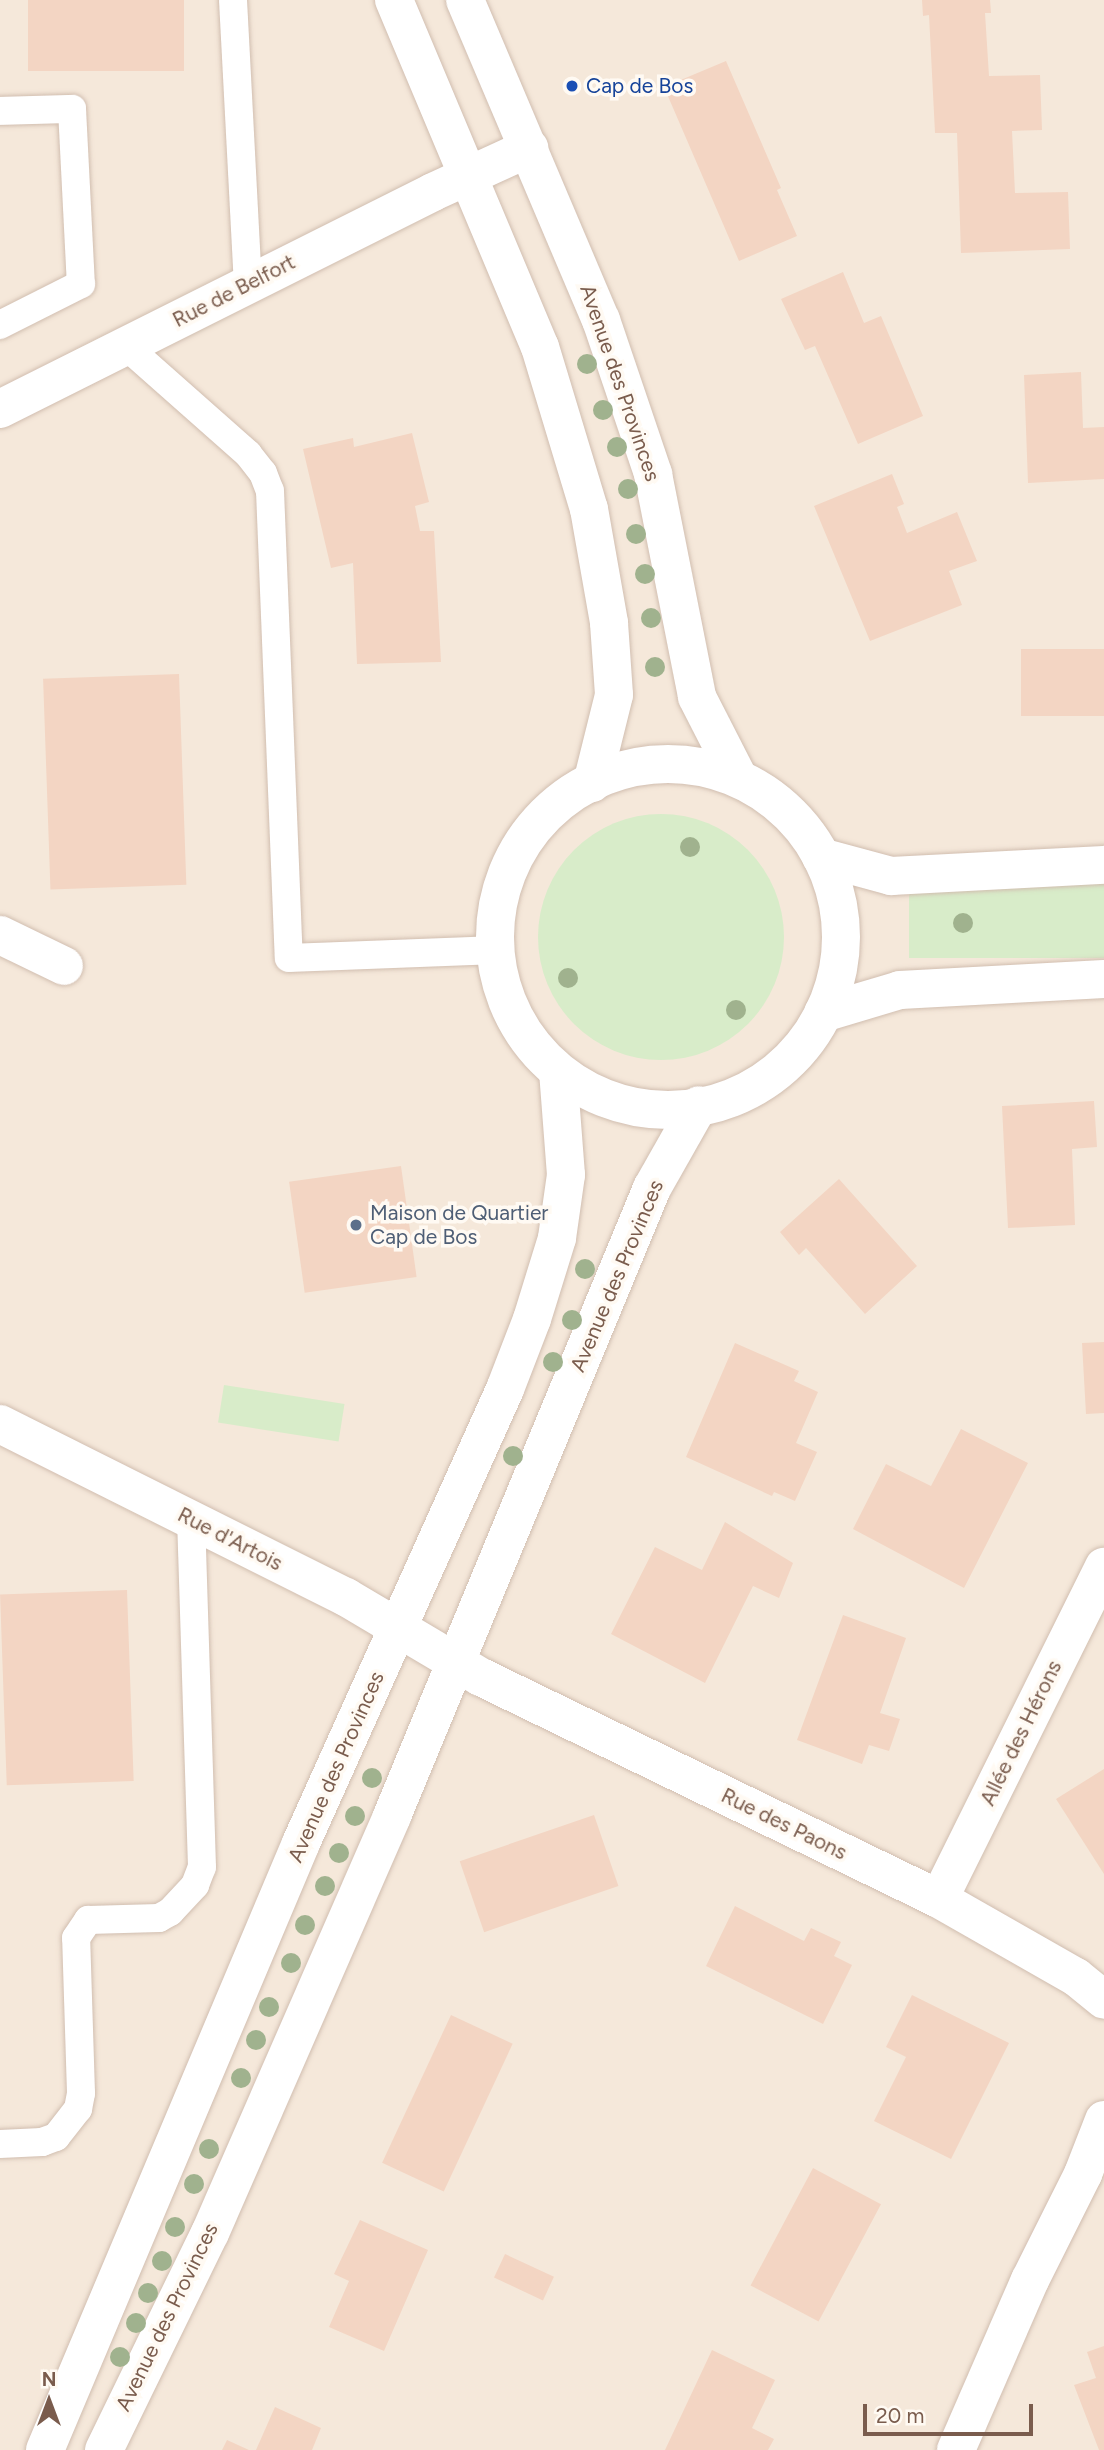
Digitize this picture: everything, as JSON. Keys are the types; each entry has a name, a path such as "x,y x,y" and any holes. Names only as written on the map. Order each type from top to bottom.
{"street":[{"path":"394,0 540,347 589,509 609,623 614,695 592,783"},
{"name":"Avenue des Provinces","path":"465,0 601,320 653,474 697,697 738,777"},
{"name":"Rue de Belfort","path":"0,409 248,284 529,148"},
{"path":"687,764 738,777 783,806 817,846 838,895 842,948 831,1000 805,1045 765,1081 717,1104 662,1110 607,1100 558,1072 521,1030 499,978 495,923 508,869 538,821 581,787 634,767 687,764"},
{"path":"821,857 891,876 1104,866"},
{"path":"0,935 64,966"},
{"path":"823,1013 900,990 1104,979"},
{"name":"Avenue des Provinces","path":"45,2450 301,1843 505,1389 532,1319 557,1238 566,1175 558,1072"},
{"name":"Avenue des Provinces","path":"104,2450 210,2233 392,1816 652,1188 699,1105"},
{"name":"Rue d'Artois","path":"0,1424 346,1597 455,1664"},
{"name":"Allée des Hérons","path":"939,1899 1104,1567"},
{"name":"Rue des Paons","path":"455,1664 939,1899 1076,1977 1104,2000"},
{"path":"956,2450 1030,2280 1094,2176 1104,2120"}],"lane":[{"path":"233,0 248,284"},
{"path":"0,111 72,109 81,284 0,325"},
{"path":"126,346 248,454 263,473 270,491 289,958 497,950"},
{"path":"0,2144 42,2141 55,2137 78,2109 81,2093 76,1938 88,1920 159,1918 170,1912 195,1885 202,1867 191,1519"}],"shaded area":[{"path":"0,0 1104,0 1104,2450 0,2450"}],"green space":[{"path":"673,814 697,819 719,828 748,850 764,868 775,890 782,913 782,961 775,984 764,1006 748,1024 730,1040 697,1055 673,1060 649,1060 625,1055 592,1040 558,1006 540,961 538,925 543,901 558,868 592,834 637,816"},
{"path":"909,884 1104,884 1104,958 909,958"},
{"path":"224,1385 344,1404 339,1442 218,1423"}],"building":[{"path":"28,0 184,0 184,71 28,71"},
{"path":"922,0 990,0 991,13 985,13 989,76 1040,75 1042,130 1012,131 1015,193 1068,192 1070,249 961,253 957,133 935,133 929,15 923,16"},
{"path":"726,61 781,188 777,190 797,236 739,261 664,87"},
{"path":"843,272 864,323 881,316 923,416 858,444 815,346 805,350 781,299"},
{"path":"1081,372 1083,428 1104,427 1104,479 1028,483 1024,375"},
{"path":"412,433 429,502 415,506 420,531 434,531 441,662 357,664 353,563 331,568 303,449 353,438 354,447"},
{"path":"892,474 904,504 897,507 907,533 957,512 977,561 949,571 962,605 870,641 814,506"},
{"path":"1021,649 1104,649 1104,716 1021,716"},
{"path":"179,674 186,885 50,890 43,679"},
{"path":"1094,1101 1097,1147 1072,1149 1075,1225 1008,1228 1002,1106"},
{"path":"401,1166 417,1277 305,1293 289,1182"},
{"path":"839,1179 917,1266 865,1314 806,1248 799,1255 780,1232"},
{"path":"1104,1342 1104,1413 1086,1414 1082,1343"},
{"path":"735,1343 799,1371 794,1381 818,1392 796,1443 817,1452 795,1501 774,1492 772,1496 686,1457"},
{"path":"961,1429 1028,1463 964,1588 853,1529 886,1464 931,1486"},
{"path":"725,1522 793,1563 779,1598 753,1586 705,1683 611,1634 655,1547 702,1570"},
{"path":"127,1590 134,1781 7,1785 0,1594"},
{"path":"843,1615 906,1638 880,1713 900,1719 889,1751 869,1745 862,1764 797,1740"},
{"path":"1104,1769 1104,1874 1056,1799"},
{"path":"594,1815 618,1886 484,1932 460,1861"},
{"path":"735,1906 804,1941 811,1928 841,1942 834,1956 852,1965 823,2024 706,1966"},
{"path":"912,1995 1009,2043 951,2159 874,2121 906,2057 886,2047"},
{"path":"451,2015 513,2044 444,2191 382,2163"},
{"path":"813,2168 881,2204 819,2322 751,2285"},
{"path":"360,2220 428,2250 384,2351 329,2327 349,2281 334,2274"},
{"path":"505,2254 554,2277 543,2300 494,2278"},
{"path":"1104,2346 1104,2450 1099,2450 1074,2385 1096,2378 1087,2352"},
{"path":"712,2350 775,2380 752,2428 774,2439 768,2450 665,2450"},
{"path":"275,2407 321,2428 312,2450 256,2450"},
{"path":"227,2440 249,2450 222,2450"}],"place":[{"name":"Cap de Bos","path":"572,86"},
{"name":"Maison de Quartier Cap de Bos","path":"356,1225"}]}
